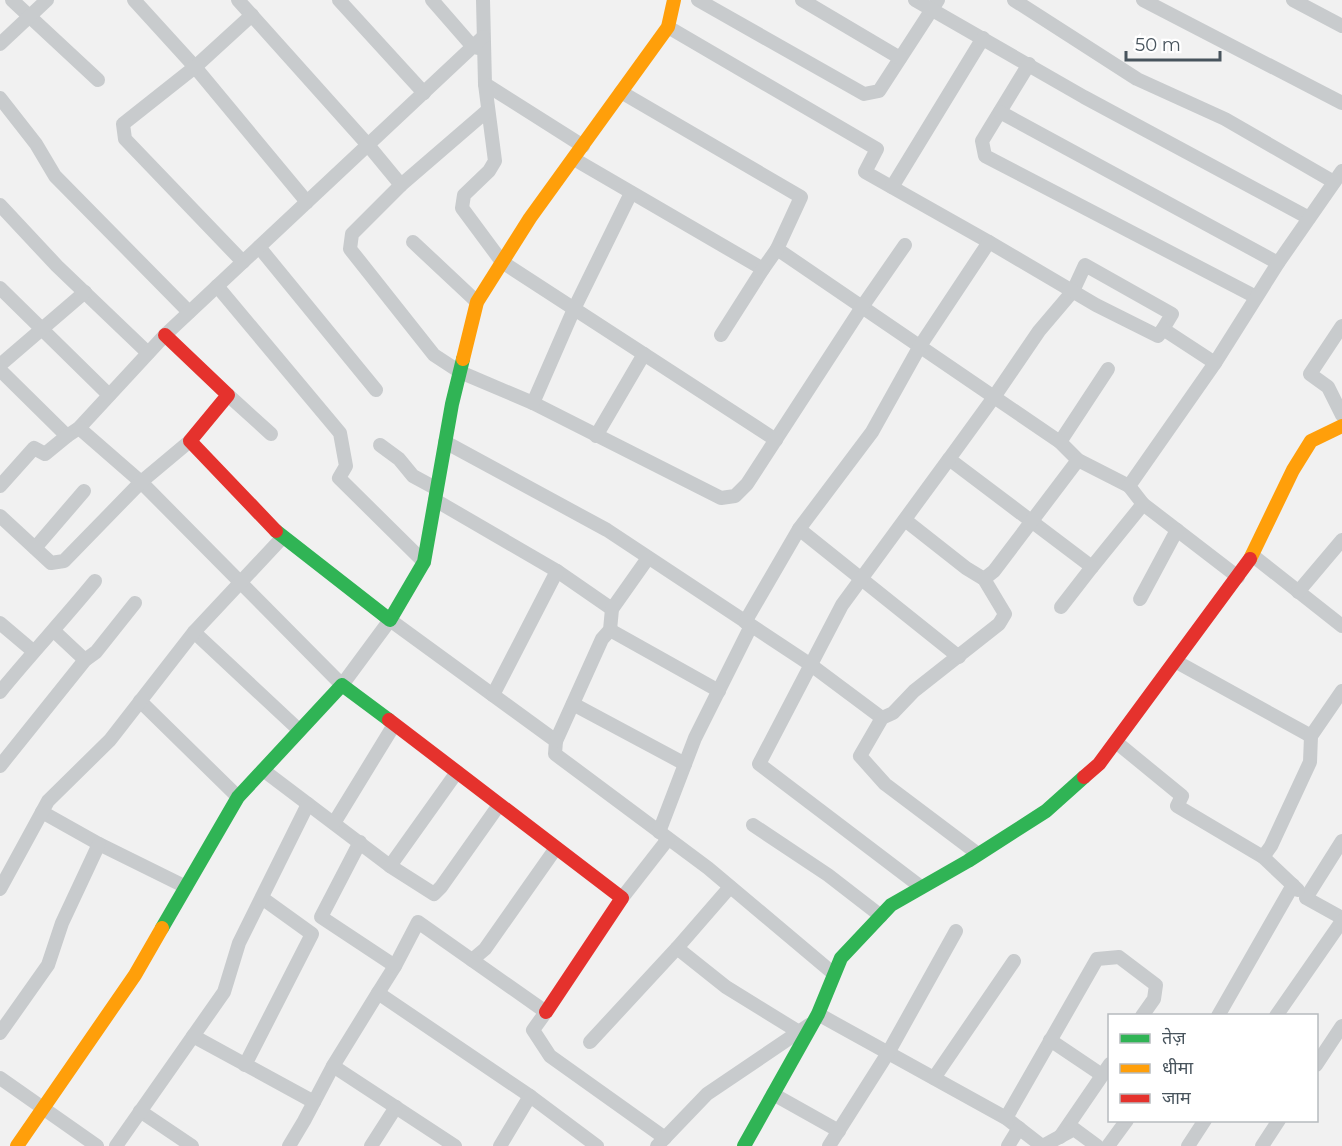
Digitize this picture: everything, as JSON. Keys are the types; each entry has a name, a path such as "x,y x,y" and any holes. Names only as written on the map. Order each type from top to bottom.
{"street":[{"path":"12,0 98,80"},
{"path":"0,44 47,0"},
{"path":"134,0 195,67 307,202"},
{"path":"238,0 401,185"},
{"path":"339,0 424,93"},
{"path":"432,0 478,51 485,84 495,161 489,171 464,195 462,208 502,262 776,440"},
{"path":"2,480 33,448 45,454 79,428 189,312 424,93 478,51 483,37 483,0"},
{"path":"17,1146 135,975 238,797 342,685 390,620 424,562 445,442 477,302 530,218 668,27 674,0"},
{"path":"698,0 864,94 879,91 935,5"},
{"path":"802,0 900,58"},
{"path":"915,0 935,5 983,38 1084,97 1309,218"},
{"path":"1014,0 1137,79 1225,119 1338,176 1278,263 1215,363 1129,486"},
{"path":"1143,0 1342,104"},
{"path":"1293,0 1342,26"},
{"path":"243,262 125,139 123,124 195,67 252,15"},
{"path":"668,27 742,72 877,148 865,172 1073,291 1158,336 1172,314 1085,266 1073,291 1039,331 994,397 842,605 759,764 921,888"},
{"path":"892,187 983,38"},
{"path":"1029,64 982,141 985,156 1256,297"},
{"path":"485,84 583,146"},
{"path":"621,92 801,197 777,249 721,336"},
{"path":"0,98 36,144 55,176 189,312"},
{"path":"488,110 401,185 352,234 350,249 434,355 460,372 533,403 721,498 735,496 747,484 905,244"},
{"path":"1000,112 1278,263"},
{"path":"574,159 763,268"},
{"path":"533,403 573,309 632,193"},
{"path":"0,205 148,353"},
{"path":"413,242 477,302"},
{"path":"816,1018 707,1094 661,1142 550,1056 533,1030 663,835 685,764 748,624 799,530 872,432 920,346 989,242"},
{"path":"259,247 376,390"},
{"path":"777,249 1060,442 1078,460 1129,486 1143,504 1238,577"},
{"path":"217,286 340,433 346,466 339,478 424,562"},
{"path":"0,288 109,395"},
{"path":"0,365 85,292"},
{"path":"1342,327 1310,375 1328,387 1342,415"},
{"path":"1163,329 1215,363"},
{"path":"165,335 271,434"},
{"path":"596,436 644,354"},
{"path":"0,369 67,436"},
{"path":"1060,442 1108,369"},
{"path":"0,516 51,562 64,561 141,482 190,441 228,395"},
{"path":"744,1146 816,1018 841,958 891,905 1046,811 1099,764 1238,577 1252,555 1293,470 1311,441 1342,426"},
{"path":"79,428 141,482 342,685 622,898"},
{"path":"190,441 282,538 556,741"},
{"path":"445,442 607,530 811,665 882,718"},
{"path":"380,445 399,459 413,476 436,494 612,609"},
{"path":"949,459 1092,567"},
{"path":"984,579 994,571 1078,460"},
{"path":"35,548 84,491"},
{"path":"1061,607 1143,504"},
{"path":"905,520 966,568 984,579 1005,614 999,624 914,691 893,713 882,718 860,756 885,784 978,854"},
{"path":"799,530 959,657"},
{"path":"1140,599 1177,530"},
{"path":"0,889 48,801 110,740 194,632 282,538"},
{"path":"1298,592 1342,540"},
{"path":"1252,555 1342,627"},
{"path":"648,558 612,609 610,630 602,639 556,741 555,754 730,887 834,975"},
{"path":"493,695 557,571"},
{"path":"0,692 33,651 54,632 94,581"},
{"path":"0,766 85,660 96,652 135,603"},
{"path":"0,623 33,651"},
{"path":"610,630 718,691"},
{"path":"54,632 85,660"},
{"path":"194,632 299,730"},
{"path":"1175,661 1311,736"},
{"path":"1263,857 1271,846 1310,762 1311,736 1342,691"},
{"path":"140,701 238,797"},
{"path":"573,704 685,764"},
{"path":"334,823 394,724"},
{"path":"1116,742 1182,796 1178,807 1263,857 1306,898 1342,920 1277,1014"},
{"path":"263,770 390,866 434,894 499,805"},
{"path":"390,866 457,772"},
{"path":"116,1146 224,992 239,943 308,804"},
{"path":"42,812 99,844 186,887"},
{"path":"753,825 828,875 880,916"},
{"path":"1306,898 1342,841"},
{"path":"245,1065 360,843"},
{"path":"0,1034 48,965 62,923 99,844"},
{"path":"472,960 485,949 556,848"},
{"path":"1219,1014 1293,885"},
{"path":"590,1042 678,948 730,887"},
{"path":"262,898 312,934"},
{"path":"321,917 396,966"},
{"path":"289,1146 333,1066 396,966 418,922 546,1012"},
{"path":"829,1146 888,1053 956,931"},
{"path":"678,948 726,987 799,1032"},
{"path":"1006,1118 1097,959 1119,957 1156,985 1154,999 1143,1014"},
{"path":"934,1078 1014,961"},
{"path":"378,993 530,1096 597,1146"},
{"path":"816,1018 888,1053 1006,1118 1043,1146 1074,1129 1097,1146"},
{"path":"1318,1064 1337,1045 1342,1026"},
{"path":"193,1036 314,1102"},
{"path":"1050,1040 1106,1070 1060,1137"},
{"path":"333,1066 455,1146"},
{"path":"0,1078 97,1146"},
{"path":"772,1094 839,1131"},
{"path":"500,1146 530,1096"},
{"path":"372,1146 396,1107"},
{"path":"140,1111 192,1146"},
{"path":"1107,1146 1125,1122"},
{"path":"1188,1146 1204,1122"},
{"path":"1262,1146 1278,1122"},
{"path":"1008,1146 1019,1128"}],"traffic: fast":[{"path":"276,531 390,620 424,562 452,404 463,359"},
{"path":"162,928 238,797 342,685 389,720"},
{"path":"744,1146 818,1014 841,958 891,905 968,861 1046,811 1084,777"}],"traffic: slow":[{"path":"463,359 477,302 530,218 668,27 674,0"},
{"path":"1250,559 1293,470 1311,441 1342,426"},
{"path":"17,1146 135,975 162,928"}],"traffic: jam":[{"path":"165,335 228,395 190,441 276,531"},
{"path":"1084,777 1099,764 1250,559"},
{"path":"389,720 622,898 546,1012"}]}
